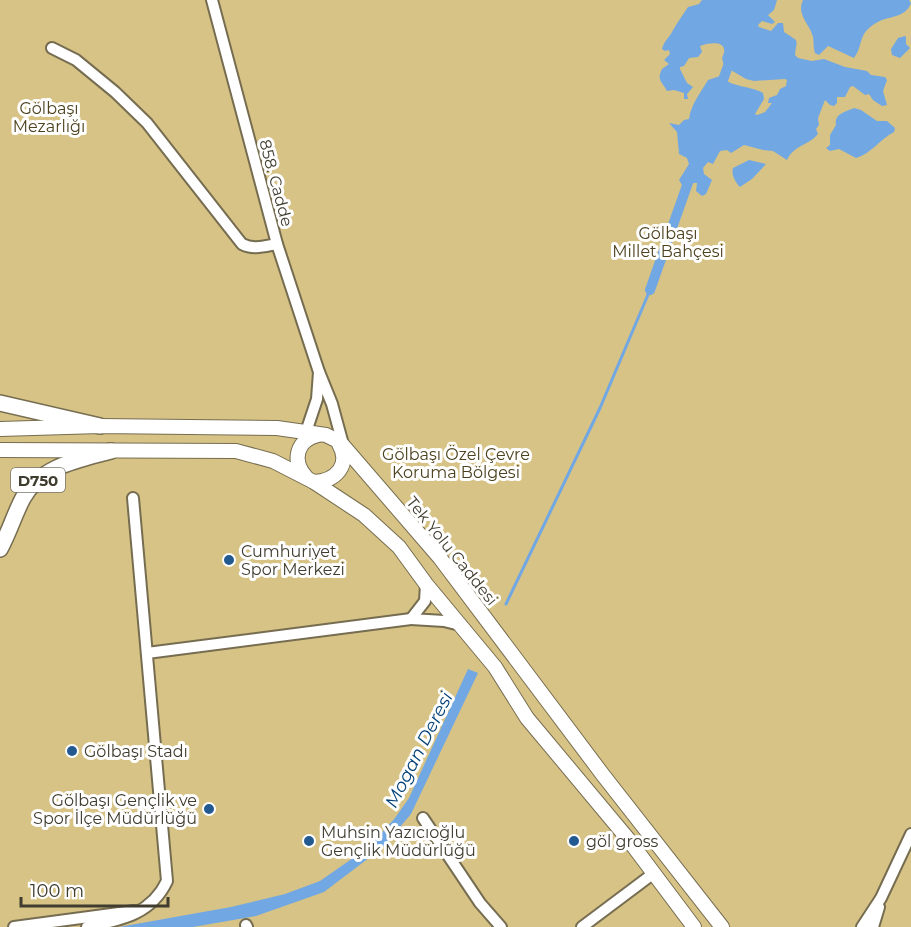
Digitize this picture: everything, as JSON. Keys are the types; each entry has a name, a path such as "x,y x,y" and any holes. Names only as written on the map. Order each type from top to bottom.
{"highway":[{"path":"0,403 100,426"},
{"name":"D750","path":"0,549 31,486 43,476 68,463 111,451"}],"main road":[{"name":"Tek Yolu Caddesi","path":"0,429 100,426 277,428 314,433 341,446 440,558 603,775 722,927"},
{"path":"314,433 299,448 298,464 310,480 326,481 336,476 343,466 341,446"},
{"path":"0,450 224,449 273,461 310,480 353,507 380,528 399,547 426,584 495,667 527,718 628,839 694,927"}],"street":[{"name":"858. Cadde","path":"212,0 277,244 319,372 332,404 341,446"},
{"path":"52,48 76,60 115,92 147,123 242,243 256,248 277,244"},
{"name":"858. Cadde","path":"314,433 319,372"},
{"path":"87,927 124,919 137,912 150,903 167,881 133,498"},
{"path":"411,620 425,601 426,584"},
{"path":"147,653 411,620 444,621 460,625"},
{"path":"423,818 480,903 501,927"},
{"path":"862,927 881,898 911,834"},
{"path":"582,927 654,873"},
{"path":"873,927 881,898"},
{"path":"14,927 137,912"}],"green space":[{"name":"Gölbaşı Özel Çevre Koruma Bölgesi","path":"0,0 911,0 911,927 0,927"}],"water":[{"path":"702,0 777,0 774,10 768,15 775,22 772,24 762,21 759,27 771,31 778,23 783,23 784,32 797,43 795,55 798,58 812,61 824,59 845,67 867,71 871,75 885,77 887,80 883,91 887,105 882,106 869,94 865,95 853,86 850,87 845,97 837,97 837,103 834,106 825,100 818,118 819,125 816,129 818,134 794,151 787,160 773,151 744,145 731,153 727,150 720,151 713,164 708,162 703,168 704,174 712,180 706,194 702,196 696,191 697,183 692,183 689,189 684,188 679,180 689,164 687,158 679,154 677,132 669,123 679,125 689,119 694,103 708,80 720,76 735,85 763,93 764,99 755,114 757,115 765,112 772,103 768,103 769,98 777,95 780,89 786,86 787,80 754,81 746,79 724,66 722,45 709,44 700,46 702,52 698,57 689,58 684,66 680,67 687,83 693,87 687,94 688,99 684,99 684,93 674,90 667,91 660,76 662,69 669,64 664,60 670,54 669,50 662,49 663,46 688,7 699,4"},
{"path":"803,0 909,0 911,3 905,12 881,20 870,27 863,35 854,58 828,46 819,55 815,53 813,37 802,15"},
{"path":"905,36 906,44 910,48 900,58 892,55 891,49 898,38"},
{"path":"854,108 877,121 887,121 895,128 894,132 871,150 856,158 839,149 830,151 826,148 830,145 830,135 837,118"},
{"path":"749,160 766,164 752,179 740,187 734,178 733,168"},
{"path":"468,669 478,673 411,814 382,848 324,892 256,916 193,927 119,927 231,907 285,894 320,881 353,858 376,839 409,798"}],"waterway":[{"path":"719,91 732,55"},
{"path":"650,290 690,177"},
{"name":"Mogan Deresi","path":"506,604 600,408 650,290"}],"place":[{"name":"Cumhuriyet Spor Merkezi","path":"229,560"},
{"name":"Gölbaşı Stadı","path":"72,751"},
{"name":"Gölbaşı Gençlik ve Spor İlçe Müdürlüğü","path":"209,809"},
{"name":"Muhsin Yazıcıoğlu Gençlik Müdürlüğü","path":"309,841"},
{"name":"göl gross","path":"574,841"}],"park label":[{"name":"Gölbaşı Mezarlığı","path":"49,117"},
{"name":"Gölbaşı Millet Bahçesi","path":"668,242"}]}
